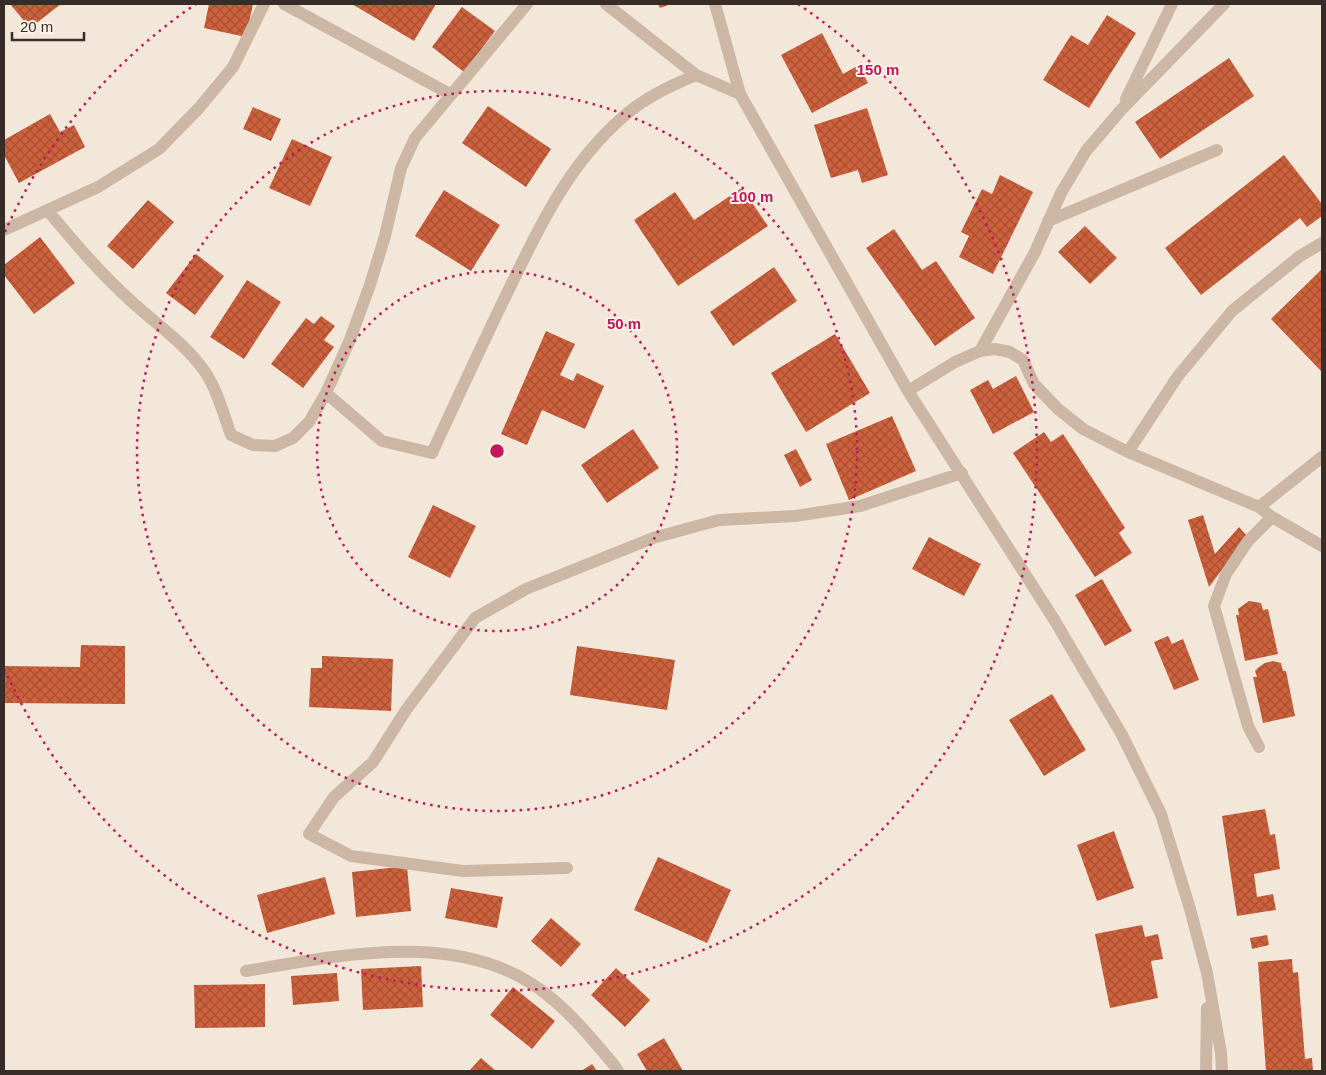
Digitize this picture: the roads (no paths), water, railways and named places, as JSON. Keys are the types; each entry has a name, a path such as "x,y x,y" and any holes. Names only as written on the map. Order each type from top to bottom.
{"street":[{"path":"6,226 48,211 98,187 159,149 199,108 233,67 264,4"},
{"path":"284,4 450,94"},
{"path":"48,211 96,268 131,301 171,334 203,369 216,393 231,435 253,445 275,446 293,438 309,422 326,393 349,342 370,285 401,168 415,138 527,4"},
{"path":"606,4 696,75 740,94"},
{"path":"716,4 740,94 908,391 1055,621 1122,735 1161,814 1207,973 1221,1054 1222,1071"},
{"path":"1121,110 1172,4"},
{"path":"980,351 1022,276 1061,193 1086,151 1121,110 1224,4"},
{"path":"326,393 382,441 432,452 499,308 542,223 574,168 626,114 663,88 696,75"},
{"path":"1048,221 1217,150"},
{"path":"1128,452 1178,376 1232,311 1300,256 1322,243"},
{"path":"908,391 955,362 980,351 996,349 1010,352 1023,360 1034,384 1058,409 1083,429 1128,452 1259,507 1322,546"},
{"path":"1259,507 1322,457"},
{"path":"567,868 463,871 351,856 309,834 334,798 373,762 406,710 475,618 526,589 653,538 719,520 795,516 852,508 962,473"},
{"path":"1259,747 1248,726 1214,606 1226,574 1248,541 1272,516"},
{"path":"246,971 337,956 396,951 452,955 494,964 527,980 546,994 580,1026 618,1071"},
{"path":"1206,1071 1207,973"}]}
